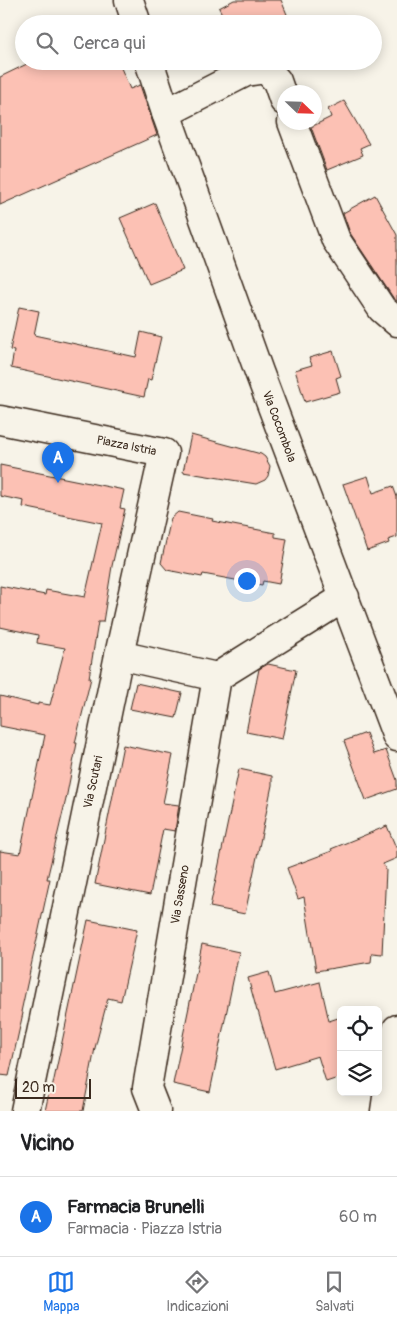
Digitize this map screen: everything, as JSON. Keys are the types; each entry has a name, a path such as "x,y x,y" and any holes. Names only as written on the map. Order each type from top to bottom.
{"street":[{"path":"130,0 134,15"},
{"name":"Via Cocombola","path":"152,70 259,372 397,737"},
{"path":"166,112 246,72 259,70"},
{"path":"267,70 278,85"},
{"path":"295,130 336,240 382,309 397,322"},
{"name":"Piazza Istria","path":"0,420 164,453"},
{"name":"Via Scutari","path":"25,1111 119,655 164,453"},
{"path":"119,655 217,677 344,597"},
{"name":"Via Sasseno","path":"156,1111 147,1088 217,677"},
{"path":"385,1111 397,1029"}],"building":[{"path":"234,0 281,0 287,15 222,15 219,8"},
{"path":"15,70 122,70 130,89 140,85 157,135 0,205 0,77"},
{"path":"344,101 369,144 360,148 363,155 327,170 312,130 322,130 322,122 331,117 328,109"},
{"path":"375,195 397,235 397,301 350,233 343,213"},
{"path":"155,203 183,270 149,284 120,218"},
{"path":"19,307 39,311 34,335 136,357 141,332 161,337 151,380 148,379 144,397 11,368 14,351 10,350"},
{"path":"333,351 341,376 336,378 340,392 305,402 295,370 312,365 309,358"},
{"path":"191,435 261,454 270,466 268,476 265,480 256,484 183,472"},
{"path":"0,465 124,490 120,508 125,509 112,566 103,622 98,622 89,678 91,678 75,743 77,743 66,799 47,879 50,879 9,1076 0,1075 0,851 20,854 45,735 0,726 0,696 38,705 38,703 50,705 65,648 37,643 38,635 0,627 0,586 45,595 46,590 85,597 102,523 23,507 24,501 0,496"},
{"path":"368,476 373,493 393,486 397,497 397,537 388,540 389,543 367,551 343,484"},
{"path":"178,512 213,519 212,521 275,533 275,537 287,539 279,584 263,581 262,585 203,574 202,577 167,570 161,563 171,518"},
{"path":"268,664 296,670 282,739 246,732 259,669"},
{"path":"136,683 182,693 176,718 130,709"},
{"path":"366,733 374,754 386,750 397,780 397,789 366,800 344,741"},
{"path":"123,745 173,755 163,803 179,805 175,831 163,829 150,895 95,884"},
{"path":"239,769 272,776 272,785 245,914 210,907"},
{"path":"387,826 397,850 397,858 383,864 386,870 382,954 372,953 371,962 316,971 304,897 298,899 287,868 332,851 331,849"},
{"path":"88,920 137,930 121,1001 108,998 95,1048 83,1111 45,1111 50,1088 52,1089"},
{"path":"202,944 239,952 210,1092 173,1084"},
{"path":"269,972 275,994 320,982 329,1021 337,1018 337,1078 326,1082 318,1056 275,1069 248,978"}],"place":[{"name":"Farmacia Brunelli","path":"58,483"}]}
